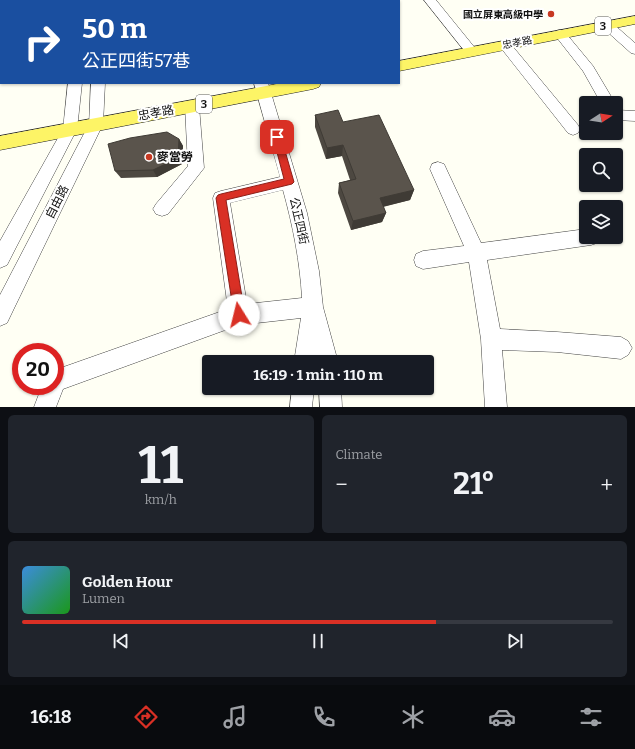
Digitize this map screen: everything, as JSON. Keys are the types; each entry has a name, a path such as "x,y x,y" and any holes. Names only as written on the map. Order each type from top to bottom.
{"main road":[{"name":"忠孝路","path":"400,66 635,20"},
{"name":"忠孝路","path":"0,143 192,106 263,88 303,84"}],"street":[{"path":"430,0 471,51"},
{"path":"606,25 635,50"},
{"path":"560,34 588,69 604,96"},
{"path":"505,45 573,129"},
{"name":"自由路","path":"0,259 70,129 75,84"},
{"name":"自由路","path":"0,316 96,124 98,84"},
{"name":"公正四街","path":"263,88 298,213 310,271 313,307 306,355"},
{"path":"162,209 196,168 192,106"},
{"path":"623,115 635,116"},
{"path":"438,169 477,254 491,340 496,407"},
{"path":"239,315 221,198 289,182"},
{"path":"423,260 477,254 579,239"},
{"path":"64,378 239,315 313,307 325,355"},
{"path":"491,340 557,342 621,348"},
{"path":"45,407 50,395"},
{"path":"301,407 302,395"},
{"path":"330,395 331,407"}],"building":[{"path":"338,110 343,122 379,115 414,190 380,198 386,213 353,221 339,183 356,179 343,145 327,148 315,115"},
{"name":"麥當勞","path":"167,132 179,139 178,158 153,170 115,171 108,144 130,138"}],"place":[{"name":"國立屏東高級中學","path":"551,14"},
{"name":"麥當勞","path":"149,157"}],"route":[{"path":"239,315 221,198 289,182 277,137"}]}
